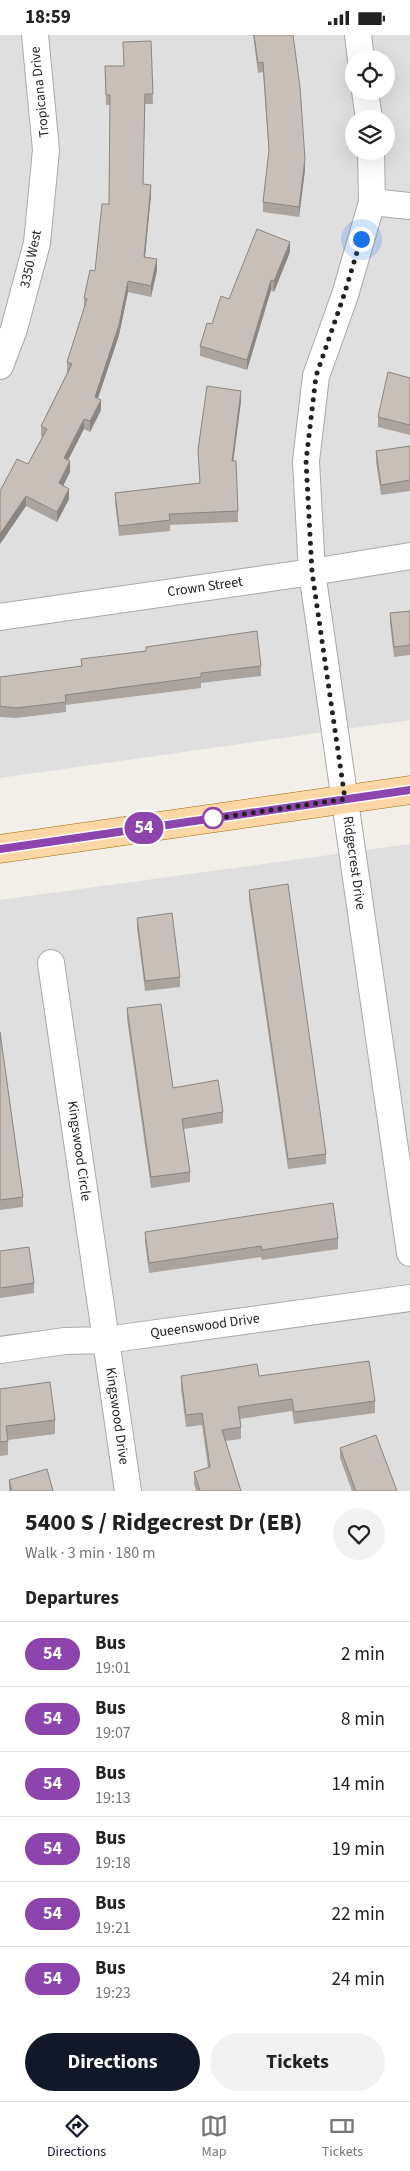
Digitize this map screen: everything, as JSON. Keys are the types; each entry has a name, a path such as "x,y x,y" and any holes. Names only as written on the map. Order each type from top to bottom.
{"main road":[{"path":"0,849 410,790"}],"street":[{"name":"Tropicana Drive","path":"35,35 46,150"},
{"path":"358,35 360,50"},
{"name":"3350 West","path":"0,366 14,329 37,243 46,150"},
{"name":"Ridgecrest Drive","path":"371,160 372,202 344,295 316,376 306,461 312,572 410,1253"},
{"path":"372,202 410,206"},
{"name":"Crown Street","path":"0,617 410,556"},
{"name":"Kingswood Circle","path":"51,963 106,1340"},
{"name":"Queenswood Drive","path":"0,1351 65,1341 106,1340 410,1298"},
{"name":"Kingswood Drive","path":"106,1340 128,1491"}],"shaded area":[{"path":"0,35 410,35 410,720 0,778"},
{"path":"410,844 410,1491 0,1491 0,900"}],"building":[{"path":"254,35 293,35 300,87 305,159 299,207 263,202 269,150 263,62 258,63"},
{"path":"151,41 153,94 145,94 143,184 151,185 144,257 157,259 151,286 128,281 119,325 95,397 101,400 90,421 84,419 64,458 70,461 59,483 69,489 57,512 26,496 0,534 0,491 17,459 28,464 47,429 41,426 72,364 67,362 87,299 84,298 90,270 95,271 102,204 109,204 110,95 106,95 105,66 124,66 123,42"},
{"path":"257,229 290,242 274,281 271,280 247,360 200,346 207,323 212,324 221,296 229,299"},
{"path":"388,372 410,378 410,425 378,417"},
{"path":"207,386 241,391 232,461 236,461 238,511 169,514 170,520 119,526 115,493 200,483 198,450"},
{"path":"410,446 410,480 381,485 376,451"},
{"path":"410,611 410,645 394,647 390,613"},
{"path":"257,631 261,666 201,673 201,677 65,695 66,702 16,708 0,706 0,677 82,666 81,659 146,651 146,647"},
{"path":"288,884 326,1154 288,1159 249,890"},
{"path":"172,913 180,977 145,981 137,918"},
{"path":"161,1004 173,1088 218,1080 223,1112 182,1119 190,1172 151,1177 127,1008"},
{"path":"0,1032 23,1197 0,1200"},
{"path":"333,1203 338,1238 262,1250 261,1246 149,1263 145,1232"},
{"path":"29,1247 34,1283 0,1288 0,1251"},
{"path":"369,1361 375,1401 294,1412 292,1399 238,1407 241,1427 222,1430 241,1491 200,1491 194,1472 210,1467 202,1413 186,1415 181,1376 257,1364 259,1376"},
{"path":"50,1382 55,1420 6,1426 8,1441 0,1442 0,1389"},
{"path":"376,1435 397,1491 356,1491 340,1448"},
{"path":"47,1469 53,1491 12,1491 9,1480"}],"bus line":[{"name":"54","path":"0,849 410,790"}],"route":[{"path":"213,818 211,819 345,799 312,572 306,461 316,376 361,239"}]}
